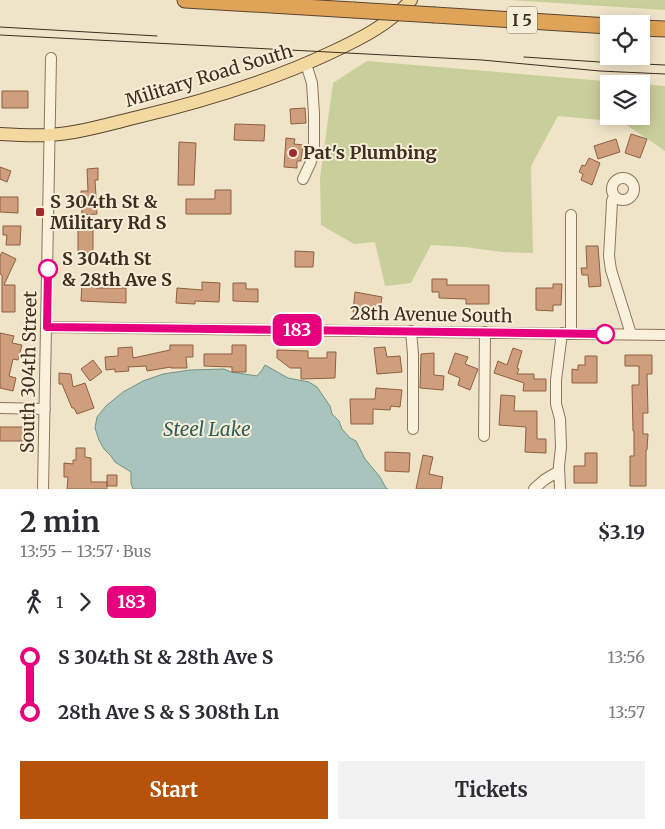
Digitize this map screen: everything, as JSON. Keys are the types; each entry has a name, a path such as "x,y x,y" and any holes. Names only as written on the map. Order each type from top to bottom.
{"highway":[{"name":"I 5","path":"185,0 600,25"},
{"path":"650,28 665,29"}],"main road":[{"name":"Military Road South","path":"0,134 50,135 94,128 174,108 242,88 306,64 363,36 386,22 411,0"}],"street":[{"name":"South 304th Street","path":"43,489 51,58"},
{"path":"302,179 314,153 312,83 306,64"},
{"path":"614,196 611,221 611,270 631,334"},
{"path":"560,489 560,419 556,404 556,380 566,333 571,215"},
{"name":"28th Avenue South","path":"47,327 665,335"},
{"path":"411,331 413,354 412,429"},
{"path":"484,436 485,332"},
{"path":"0,408 45,409"},
{"path":"534,489 559,471"}],"green space":[{"path":"509,0 665,0 665,10"},
{"path":"367,61 600,81 600,120 558,116 531,166 533,253 431,245 411,283 385,286 375,242 354,244 321,225 320,178 333,83"},
{"path":"650,85 665,86 665,151 626,125 650,125"}],"water":[{"name":"Steel Lake","path":"265,365 288,378 309,382 317,387 330,406 332,414 339,421 342,429 350,438 356,441 365,459 388,489 133,489 131,472 115,462 99,440 95,428 97,417 106,406 123,392 143,381 163,374 190,370 224,369 257,376"}],"building":[{"path":"2,91 28,91 28,108 2,108"},
{"path":"305,108 306,123 291,124 290,109"},
{"path":"235,124 265,125 264,141 234,140"},
{"path":"631,134 647,139 640,158 625,153"},
{"name":"Pat's Plumbing","path":"286,138 295,139 294,144 303,145 301,161 297,161 297,168 284,167"},
{"path":"616,139 620,152 598,159 594,146"},
{"path":"179,142 196,143 194,185 178,185"},
{"path":"589,158 600,163 592,185 581,180 583,174 579,172 582,165 585,166"},
{"path":"0,167 11,171 7,182 0,179"},
{"path":"98,168 98,180 95,180 97,214 82,215 81,191 88,191 87,169"},
{"path":"215,190 231,190 231,214 186,214 186,199 215,199"},
{"path":"0,197 18,197 18,213 0,212"},
{"path":"3,226 21,226 20,245 6,245 7,235 3,235"},
{"path":"78,229 93,229 93,253 78,253"},
{"path":"586,246 598,246 601,286 589,287 588,275 582,275 581,268 587,268"},
{"path":"295,251 314,252 313,267 295,267"},
{"path":"2,252 16,259 4,285 15,285 15,312 2,312 0,256"},
{"path":"89,276 96,276 96,288 126,288 126,303 81,301 82,282 89,282"},
{"path":"432,279 447,279 447,285 489,285 489,304 466,304 466,299 439,298 439,292 432,292"},
{"path":"202,282 220,283 219,302 195,301 195,304 176,303 177,288 202,290"},
{"path":"233,283 246,283 246,289 258,289 258,302 233,301"},
{"path":"553,284 562,284 561,305 553,305 553,311 536,310 536,288 553,288"},
{"path":"355,292 382,297 380,309 376,308 375,315 353,312"},
{"path":"0,333 14,336 12,343 22,345 18,360 13,359 9,376 16,378 13,391 0,388"},
{"path":"170,345 193,345 193,357 186,357 187,368 171,367 147,371 146,366 128,367 129,371 115,372 115,369 106,370 105,357 118,356 118,348 132,347 133,358 170,350"},
{"path":"232,345 246,345 246,372 232,372 232,367 204,366 204,354 232,354"},
{"path":"385,347 387,357 400,356 402,372 377,374 374,348"},
{"path":"513,348 522,351 517,374 534,374 534,379 546,379 546,391 523,391 524,383 494,373 498,361 507,365"},
{"path":"277,350 308,351 308,358 327,358 327,352 336,352 335,378 301,379 301,368 290,368 277,358"},
{"path":"434,353 434,375 444,376 443,390 420,388 421,354"},
{"path":"455,353 468,357 465,364 478,369 470,390 458,385 460,378 448,373"},
{"path":"625,355 652,355 652,374 647,374 648,413 643,413 643,434 648,434 646,486 630,486 630,456 634,456 632,385 639,385 639,366 625,366"},
{"path":"585,356 597,356 597,383 572,383 572,369 578,370 578,365 585,365"},
{"path":"93,360 102,372 90,381 81,369"},
{"path":"59,373 71,374 73,387 85,383 94,408 77,414 74,408 72,408 62,384 59,384"},
{"path":"376,388 402,390 400,407 391,406 390,410 373,409 373,424 351,424 350,399 375,399"},
{"path":"501,395 515,396 514,411 537,411 537,439 546,439 546,453 525,452 526,427 499,425"},
{"path":"0,427 25,427 25,441 0,441"},
{"path":"76,448 85,448 85,457 91,458 91,482 107,482 107,489 67,489 68,477 64,477 64,463 73,464 73,460 76,460"},
{"path":"385,452 410,453 409,472 385,471"},
{"path":"585,453 597,453 597,483 574,483 574,466 585,466"},
{"path":"423,455 433,457 429,474 443,477 441,489 416,489"},
{"path":"107,475 117,475 117,486 107,486"}],"tram line":[{"path":"0,27 157,36"},
{"path":"0,35 482,60 600,71 665,74"},
{"path":"524,57 665,65"}],"bus line":[{"name":"183","path":"48,269 47,327 605,334"}],"place":[{"name":"Pat's Plumbing","path":"293,153"},
{"name":"S 304th St & Military Rd S","path":"40,212"},
{"name":"S 304th St & 28th Ave S","path":"48,269"}]}
